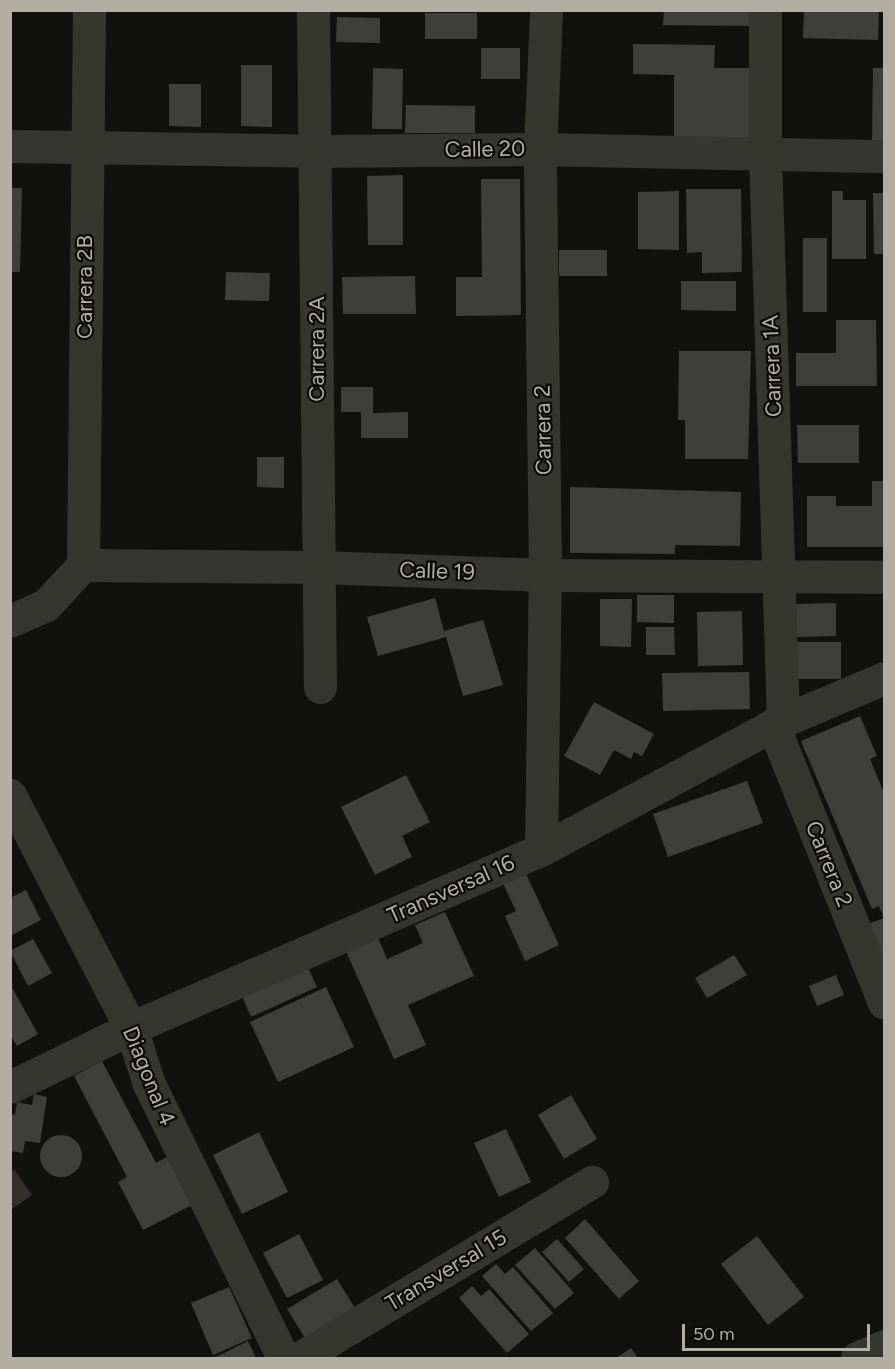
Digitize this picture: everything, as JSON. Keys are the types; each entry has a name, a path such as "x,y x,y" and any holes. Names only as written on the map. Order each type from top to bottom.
{"street":[{"name":"Carrera 2B","path":"83,564 89,10"},
{"name":"Carrera 2A","path":"313,10 320,687"},
{"name":"Carrera 2","path":"541,850 545,575 540,149 546,10"},
{"name":"Carrera 1A","path":"765,10 765,156 779,576 778,723"},
{"name":"Calle 20","path":"10,146 315,151 540,149 765,156 885,156"},
{"name":"Calle 19","path":"83,564 319,567 545,575 885,577"},
{"path":"10,621 46,605 83,564"},
{"name":"Transversal 16","path":"10,1087 131,1028 541,850 778,723 885,678"},
{"name":"Carrera 2","path":"778,723 885,1003"},
{"name":"Diagonal 4","path":"10,795 131,1028 149,1084 283,1359"},
{"name":"Transversal 15","path":"300,1359 592,1182"},
{"path":"857,1359 885,1346"}],"shaded area":[{"path":"14,1169 32,1195 11,1210 11,1172"}],"building":[{"path":"664,10 749,10 749,26 663,25"},
{"path":"804,10 879,10 878,40 803,38"},
{"path":"425,13 477,13 477,39 425,39"},
{"path":"337,17 380,18 380,43 336,42"},
{"path":"633,44 715,45 714,68 753,68 752,139 674,138 674,75 633,74"},
{"path":"481,48 520,48 520,79 481,79"},
{"path":"241,65 272,65 272,127 241,126"},
{"path":"373,68 403,69 402,129 372,129"},
{"path":"873,68 884,68 884,142 872,142"},
{"path":"169,84 201,84 201,127 169,126"},
{"path":"406,105 475,106 475,133 405,133"},
{"path":"403,175 403,245 368,245 367,176"},
{"path":"481,179 520,179 521,315 456,316 456,277 482,277"},
{"path":"10,188 22,188 20,272 10,272"},
{"path":"686,189 741,189 742,272 702,273 702,252 687,253"},
{"path":"679,191 679,250 638,249 638,192"},
{"path":"832,191 843,191 843,200 866,200 866,259 832,259"},
{"path":"873,193 884,193 884,254 874,254"},
{"path":"803,238 827,238 827,312 803,312"},
{"path":"559,250 607,250 607,276 559,276"},
{"path":"226,272 270,273 269,301 225,300"},
{"path":"415,276 416,314 343,314 342,277"},
{"path":"681,281 736,281 736,311 681,310"},
{"path":"836,320 876,320 877,386 796,386 796,353 836,353"},
{"path":"679,351 751,351 748,459 685,459 685,420 678,420"},
{"path":"341,387 373,387 373,413 408,412 408,438 361,438 361,412 341,412"},
{"path":"797,425 859,425 859,463 798,463"},
{"path":"257,457 284,457 284,488 257,487"},
{"path":"872,481 884,481 884,547 807,547 807,496 836,496 836,506 872,506"},
{"path":"570,487 741,492 740,546 675,545 675,554 570,553"},
{"path":"637,595 674,595 674,623 637,622"},
{"path":"435,598 444,631 483,620 503,685 463,696 446,637 378,656 367,617"},
{"path":"600,599 632,599 631,647 600,646"},
{"path":"836,603 836,636 796,637 795,604"},
{"path":"742,611 743,665 698,666 697,612"},
{"path":"646,627 674,627 675,655 646,655"},
{"path":"797,642 841,642 841,679 796,679"},
{"path":"749,672 750,709 663,711 662,673"},
{"path":"594,702 654,734 642,756 634,752 631,759 614,750 600,775 564,756"},
{"path":"860,716 877,756 870,759 884,793 884,918 879,906 872,909 801,741"},
{"path":"406,775 430,822 402,836 412,857 375,875 341,807"},
{"path":"747,781 763,823 668,857 653,814"},
{"path":"523,867 559,945 525,961 505,916 516,911 500,877"},
{"path":"26,890 41,920 10,936 10,898"},
{"path":"445,912 474,976 408,1005 426,1045 394,1059 341,940 373,926 387,959 423,943 415,925"},
{"path":"884,918 884,961 868,924"},
{"path":"33,939 52,973 28,986 10,951"},
{"path":"734,955 747,975 707,998 695,978"},
{"path":"307,965 317,987 251,1017 241,994"},
{"path":"836,975 844,995 817,1006 809,986"},
{"path":"10,984 38,1034 17,1046 10,1035"},
{"path":"326,987 354,1047 278,1082 250,1022"},
{"path":"102,1061 156,1163 167,1157 192,1205 143,1230 118,1182 127,1177 74,1076"},
{"path":"34,1094 47,1097 40,1143 25,1141 23,1153 10,1151 10,1114 15,1115 17,1102 32,1105"},
{"path":"571,1095 597,1139 564,1159 538,1115"},
{"path":"506,1129 531,1182 499,1197 474,1143"},
{"path":"259,1132 288,1192 242,1214 213,1155"},
{"path":"61,1135 69,1136 76,1141 81,1148 81,1164 76,1171 69,1176 61,1177 53,1176 46,1171 41,1164 40,1156 41,1148 46,1141 53,1136"},
{"path":"585,1219 639,1281 619,1299 565,1238"},
{"path":"299,1234 323,1280 287,1298 263,1253"},
{"path":"757,1236 804,1297 768,1325 721,1264"},
{"path":"557,1239 584,1269 569,1282 542,1252"},
{"path":"535,1248 574,1293 555,1309 515,1265"},
{"path":"496,1264 505,1274 513,1267 553,1313 531,1331 482,1276"},
{"path":"337,1279 358,1313 308,1343 287,1309"},
{"path":"472,1286 481,1296 489,1289 529,1334 507,1353 459,1298"},
{"path":"229,1287 252,1338 213,1355 191,1303"},
{"path":"248,1341 256,1358 214,1358"},
{"path":"631,1348 638,1358 616,1358"}]}
